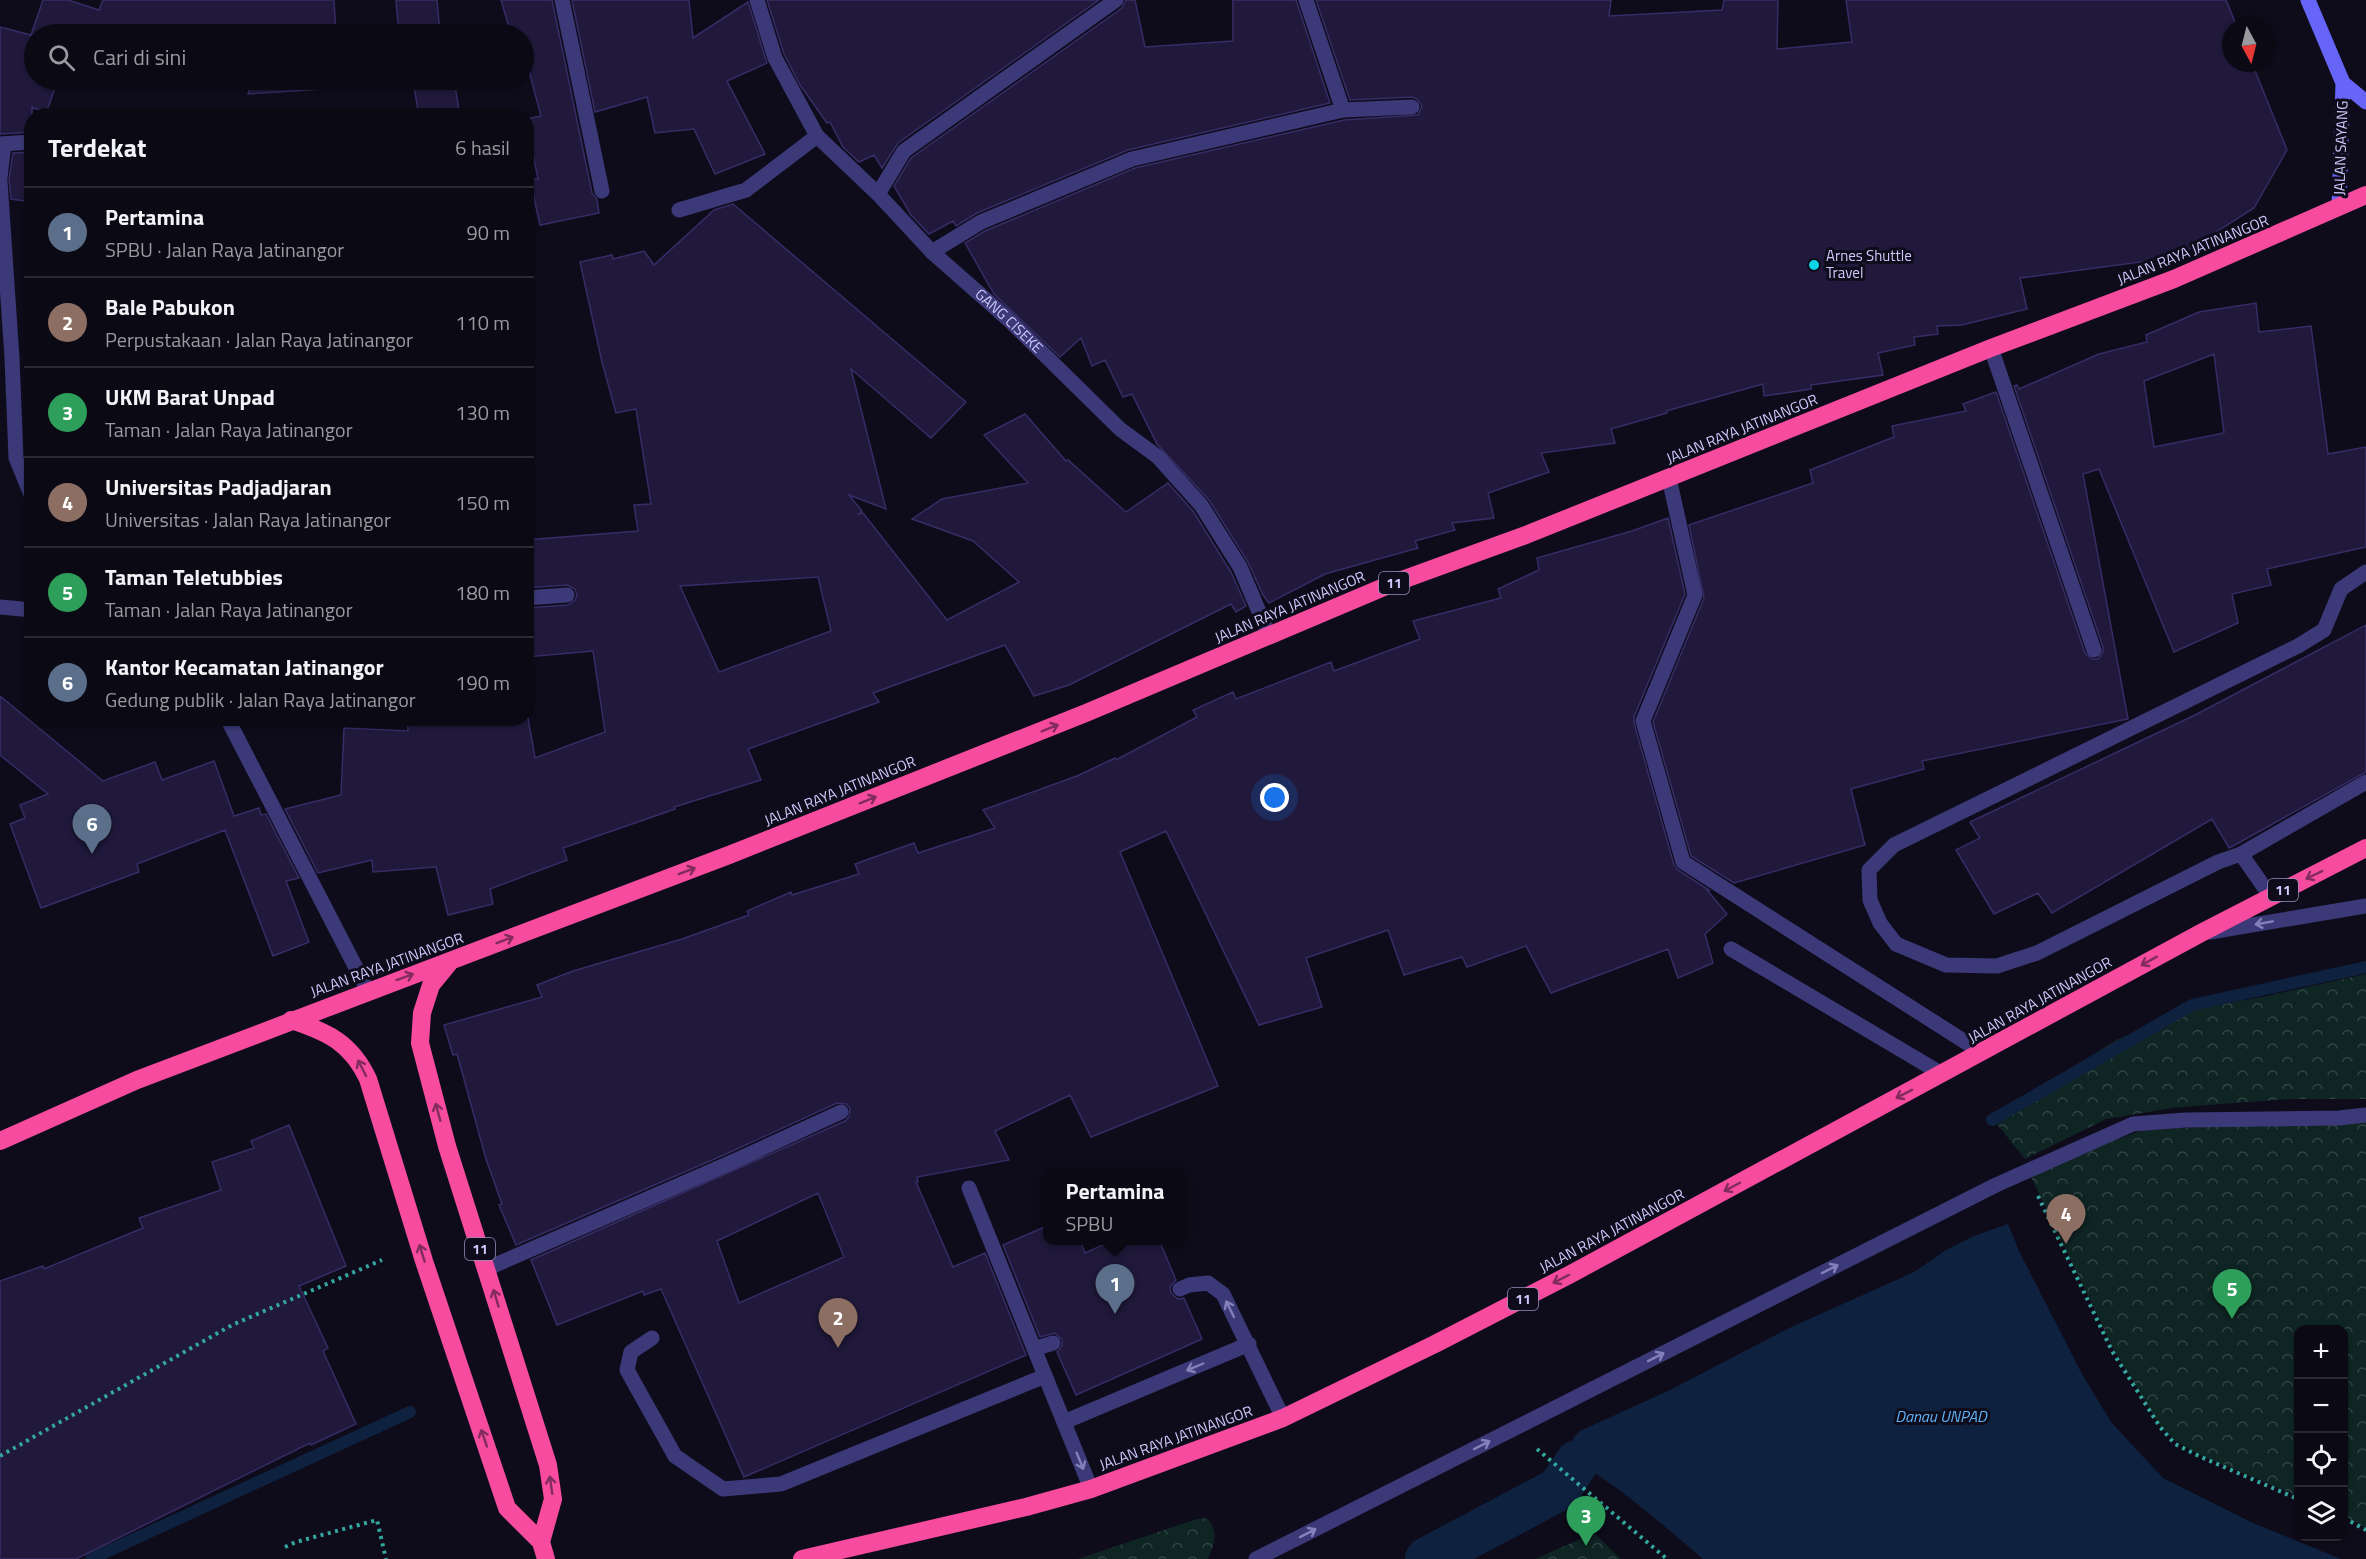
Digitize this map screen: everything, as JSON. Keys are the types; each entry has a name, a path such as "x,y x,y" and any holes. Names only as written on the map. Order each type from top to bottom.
{"highway":[{"name":"JALAN RAYA JATINANGOR","path":"291,1020 718,859 1086,713 1391,584 1526,535 1991,348 2194,271 2366,195"},
{"name":"JALAN RAYA JATINANGOR","path":"802,1559 1026,1507 1091,1489 1283,1418 1436,1344 1559,1280 2201,933 2366,848"},
{"name":"11","path":"450,961 431,985 422,1013 420,1043 447,1146 548,1465 553,1499 543,1550"},
{"name":"11","path":"0,1141 137,1080 291,1020 315,1028 343,1043 359,1061 368,1079 424,1261 507,1508 543,1550"}],"main road":[{"path":"2308,0 2343,83"},
{"name":"JALAN SAYANG","path":"2343,83 2366,102"},
{"name":"JALAN SAYANG","path":"2339,207 2343,83"}],"street":[{"path":"562,0 602,191"},
{"name":"GANG CISEKE","path":"757,0 775,58 817,136 878,194 932,252 1008,320 1120,429 1158,457 1201,505 1240,567 1269,635"},
{"path":"878,194 904,151 1116,0"},
{"path":"1306,0 1342,110"},
{"path":"932,252 981,222 1132,159 1342,110 1412,107"},
{"path":"679,210 746,190 817,136"},
{"path":"24,143 2,144 0,179 16,458 24,478"},
{"path":"1991,348 2094,650"},
{"path":"1669,478 1695,596 1643,721 1683,862 1981,1052"},
{"path":"2366,572 2341,589 2324,630 2298,646 1894,845 1869,870 1870,900 1880,923 1896,944 1946,965 1997,966 2037,953 2218,862 2241,854 2366,782"},
{"path":"534,597 567,595"},
{"path":"0,607 24,609"},
{"path":"231,726 368,991"},
{"path":"2241,854 2271,897"},
{"path":"2201,933 2365,906"},
{"path":"1731,949 1942,1074"},
{"path":"486,1269 841,1112"},
{"path":"1256,1559 2027,1171 2133,1124 2197,1120 2339,1118 2366,1115"},
{"path":"969,1188 1091,1489"},
{"path":"1180,1289 1189,1285 1208,1283 1223,1294 1283,1418"},
{"path":"652,1338 631,1352 627,1370 675,1456 723,1489 781,1484 1045,1376"},
{"path":"1034,1349 1053,1342"},
{"path":"1064,1422 1249,1344"}],"path":[{"path":"2027,1171 2054,1233 2112,1351 2160,1427 2175,1444 2294,1497"},
{"path":"0,1456 232,1324 382,1260"},
{"path":"1515,1429 1667,1559"},
{"path":"285,1547 377,1520 386,1559"},
{"path":"2348,1521 2366,1530"}],"green space":[{"path":"2366,974 2366,1099 2293,1099 2233,1103 2173,1108 2106,1119 2025,1159 1992,1118 2116,1040 2188,1010 2262,997"},
{"path":"2366,1121 2366,1528 2348,1518 2348,1325 2294,1325 2294,1494 2202,1456 2176,1441 2160,1426 2114,1350 2031,1177 2078,1154 2140,1131 2241,1124"},
{"path":"1207,1518 1213,1528 1215,1538 1208,1559 1078,1559 1197,1519"},
{"path":"1594,1533 1621,1559 1535,1559"}],"water":[{"name":"Danau UNPAD","path":"2008,1224 2019,1251 2082,1374 2111,1422 2163,1478 2253,1523 2341,1559 1703,1559 1627,1496 1577,1462 1573,1438 1580,1431 1670,1390 1787,1329 1914,1272 1946,1250 1974,1236"}],"building":[{"path":"43,0 68,0 99,10 103,0 334,0 335,24 35,24"},
{"path":"396,0 437,0 439,24 398,24"},
{"path":"501,0 552,0 592,193 597,199 599,213 540,225 534,198 534,180 538,179 534,159 534,117 541,116 534,90 534,24 508,24"},
{"path":"572,0 689,0 693,38 748,2 767,63 727,81 765,154 715,174 694,129 655,133 647,97 595,112"},
{"path":"767,0 1099,0 898,143 882,168 874,155 859,162 843,147 830,122 827,123 800,85 784,54"},
{"path":"1126,0 1135,0 1145,47 1233,41 1233,0 1296,0 1330,103 1128,150 977,213 956,226 953,221 929,234 911,215 894,186 911,158 1122,8"},
{"path":"1316,0 1611,0 1609,16 1722,10 1724,0 1778,0 1777,49 1852,42 1846,0 2226,0 2233,18 2222,18 2222,72 2256,72 2287,150 2254,208 2161,267 2155,260 2020,278 2027,309 1962,325 1937,326 1938,334 1914,337 1915,345 1878,353 1883,375 1811,385 1811,389 1764,396 1763,384 1611,429 1615,443 1541,453 1549,472 1488,493 1494,518 1452,523 1455,530 1415,541 1418,548 1325,574 1269,603 1248,562 1209,500 1157,444 1132,394 1123,397 1105,360 1092,366 1081,338 1060,357 994,294 965,243 985,231 1135,168 1344,120 1418,115 1422,106 1417,99 1412,97 1350,100"},
{"path":"0,27 24,33 24,90 54,90 48,108 24,108 24,132 0,134"},
{"path":"249,90 309,90 248,94"},
{"path":"415,90 456,90 459,108 418,108"},
{"path":"24,152 24,201 11,199 9,179 13,153"},
{"path":"733,204 966,402 931,438 851,369 886,509 849,495 862,511 859,514 863,513 947,620 1019,582 973,541 912,519 942,499 1028,483 984,435 1025,414 1066,461 1068,460 1126,512 1168,483 1193,511 1231,572 1246,606 1236,612 1231,604 1069,685 1034,696 1005,645 873,693 879,702 748,749 761,780 674,807 675,809 563,848 567,860 490,889 493,904 448,915 436,867 373,872 372,860 318,873 285,809 341,795 344,728 408,731 408,726 529,726 535,758 605,732 593,651 534,656 534,607 568,605 575,600 577,595 575,589 567,585 534,587 534,539 638,531 634,505 651,504 636,409 616,413 580,262 612,255 613,259 644,251 654,265 714,210","holes":["818,577 831,631 719,672 680,586"]},
{"path":"2256,303 2259,332 2311,326 2328,454 2366,447 2366,547 2267,569 2271,585 2232,594 2238,623 2174,652 2099,469 2083,474 2128,719 1922,761 1924,769 1851,789 1865,845 1734,883 1691,856 1653,722 1704,598 1689,525 1813,483 1810,470 1894,437 1892,426 1966,411 1963,404 1996,392 2085,653 2092,659 2098,659 2103,652 2103,647 2014,386 2017,385 2019,389 2099,354 2147,342 2146,335 2199,312","holes":["2214,354 2224,433 2154,447 2144,381"]},
{"path":"1668,518 1685,594 1634,717 1634,723 1674,865 1709,890 1707,890 1727,914 1705,934 1713,963 1678,978 1668,949 1551,993 1526,946 1467,967 1462,957 1404,975 1388,930 1306,958 1322,1007 1259,1025 1166,831 1120,852 1218,1086 1091,1137 1070,1095 995,1131 1009,1160 917,1177 918,1182 916,1182 953,1267 985,1253 1026,1355 744,1477 661,1289 644,1295 643,1291 557,1325 531,1260 845,1121 849,1117 850,1108 846,1104 837,1103 516,1245 499,1205 502,1204 486,1159 457,1054 453,1055 444,1025 542,997 537,985 573,971 682,939 749,915 747,911 791,892 792,895 859,874 855,864 914,843 918,853 995,828 983,810 1077,776 1115,758 1116,760 1197,717 1193,710 1233,692 1236,699 1331,662 1334,671 1420,639 1413,621 1501,598 1498,589 1539,570 1537,558 1632,531","holes":["818,1193 844,1257 739,1303 717,1241"]},
{"path":"2366,625 2366,772 2229,848 2212,819 2052,913 2038,893 1994,914 1956,850 1980,838 1970,822 2195,715"},
{"path":"0,696 24,716 24,726 36,726 103,781 155,762 162,780 214,761 234,816 259,808 261,815 266,814 299,878 286,881 309,942 273,956 225,830 137,864 139,872 41,908 10,824 25,818 20,805 48,794 0,755"},
{"path":"289,1125 346,1266 299,1286 328,1348 323,1351 356,1424 311,1445 310,1443 76,1559 0,1559 0,1281 43,1266 44,1269 143,1228 139,1218 221,1190 212,1162 254,1148 251,1141"},
{"path":"1043,1228 1043,1245 1082,1245 1085,1253 1103,1245 1161,1245 1176,1280 1170,1287 1171,1293 1178,1299 1184,1298 1202,1339 1076,1395 1057,1352 1062,1346 1062,1340 1055,1333 1040,1337 1003,1245"}],"waterway":[{"path":"1992,1120 2192,1005 2366,967"},
{"path":"91,1559 410,1412"},
{"path":"1427,1559 1559,1489 1577,1462"}],"place":[{"name":"Arnes Shuttle Travel","path":"1814,265"},
{"name":"Kantor Kecamatan Jatinangor","path":"92,854"},
{"name":"Universitas Padjadjaran","path":"2066,1244"},
{"name":"Pertamina","path":"1115,1314"},
{"name":"Taman Teletubbies","path":"2232,1319"},
{"name":"Bale Pabukon","path":"838,1348"},
{"name":"UKM Barat Unpad","path":"1586,1546"}]}
